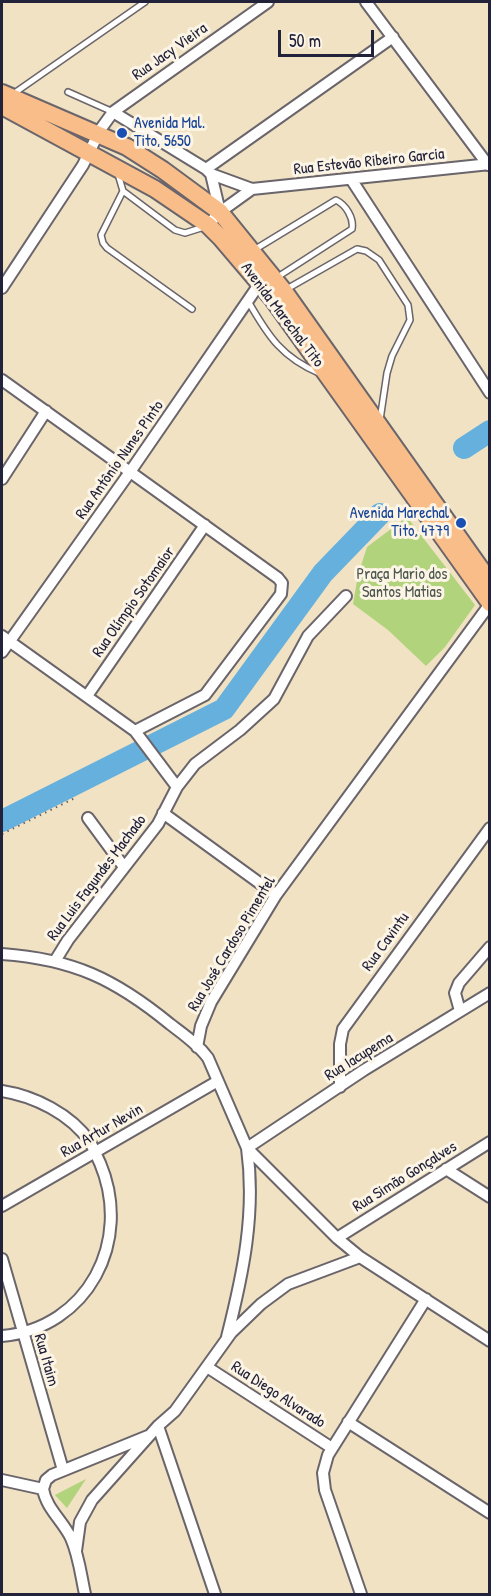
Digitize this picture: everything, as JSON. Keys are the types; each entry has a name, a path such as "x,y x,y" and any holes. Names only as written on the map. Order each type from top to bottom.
{"main road":[{"name":"Avenida Marechal Tito","path":"4,105 98,135 127,147 220,212 252,250 328,377 489,604"},
{"name":"Avenida Marechal Tito","path":"4,105 156,189 208,225 273,284 380,425 489,582"}],"street":[{"name":"Rua Jacy Vieira","path":"2,288 90,153 98,135 113,112 268,2"},
{"path":"366,2 488,164"},
{"path":"220,212 208,172 393,37"},
{"name":"Rua Estevão Ribeiro Garcia","path":"113,112 208,172 252,189 488,164"},
{"path":"351,179 489,393"},
{"name":"Rua Estevão Ribeiro Garcia","path":"208,225 220,212 252,189"},
{"name":"Rua Antônio Nunes Pinto","path":"2,652 5,638 130,472 248,301 273,284"},
{"path":"2,380 282,583 280,594 205,695 138,735"},
{"path":"2,479 46,411"},
{"name":"Rua Olímpio Sotomaior","path":"87,696 205,525"},
{"name":"Rua Luis Fagundes Machado","path":"55,961 68,940 158,824 177,787 195,764 240,730 274,699 308,636 345,596"},
{"name":"Rua José Cardoso Pimentel","path":"197,1047 201,1026 211,1002 276,895 489,604"},
{"path":"5,638 138,735 177,787"},
{"path":"164,813 276,895"},
{"path":"88,818 123,867"},
{"name":"Rua Cavintu","path":"340,1087 340,1044 343,1029 489,828"},
{"path":"460,1011 455,993 459,982 489,947"},
{"path":"2,954 55,961 82,968 138,999 208,1058 246,1148 250,1171 250,1223 237,1296 226,1340"},
{"name":"Rua Iacupema","path":"246,1148 489,993"},
{"name":"Rua Artur Nevin","path":"2,1206 218,1081"},
{"path":"2,1091 20,1094 45,1104 72,1123 90,1142 106,1180 112,1224 108,1248 94,1281 79,1299 42,1324 23,1332 2,1336"},
{"name":"Rua Simão Gonçalves","path":"337,1238 489,1142"},
{"path":"246,1148 337,1238 360,1257 489,1341"},
{"path":"446,1169 489,1197"},
{"path":"76,1551 80,1522 92,1500 175,1410 226,1340 261,1304 288,1284 360,1257"},
{"name":"Rua Itaim","path":"2,1259 63,1470"},
{"path":"361,1594 325,1490 323,1473 332,1448 426,1299"},
{"name":"Rua Diego Alvarado","path":"207,1367 332,1448"},
{"path":"348,1422 489,1513"},
{"path":"85,1594 76,1551 63,1525 44,1497 43,1489 46,1480 52,1475 155,1430"},
{"path":"155,1430 215,1594"},
{"path":"2,1480 43,1489"}],"lane":[{"path":"4,105 145,2"},
{"path":"68,92 113,112"},
{"path":"116,166 123,191 175,230 184,233 208,225"},
{"path":"123,191 101,235 103,243 192,309"},
{"path":"252,250 336,200 343,204 353,223 352,229 273,284"},
{"path":"273,284 357,249 366,251 379,260 408,305 410,320 392,356 387,374 380,425"},
{"path":"248,301 277,346 305,368 328,377"}],"path":[{"path":"2,834 77,797"}],"green space":[{"name":"Praça Mario dos Santos Matias","path":"407,517 475,605 445,647 426,666 388,630 353,604 358,575 367,547"},
{"path":"86,1479 67,1508 55,1495"}],"waterway":[{"path":"464,448 490,431"},
{"path":"2,821 224,709 323,573 380,514"}],"place":[{"name":"Avenida Mal. Tito, 5650","path":"122,133"},
{"name":"Avenida Marechal Tito, 4779","path":"461,523"}]}
